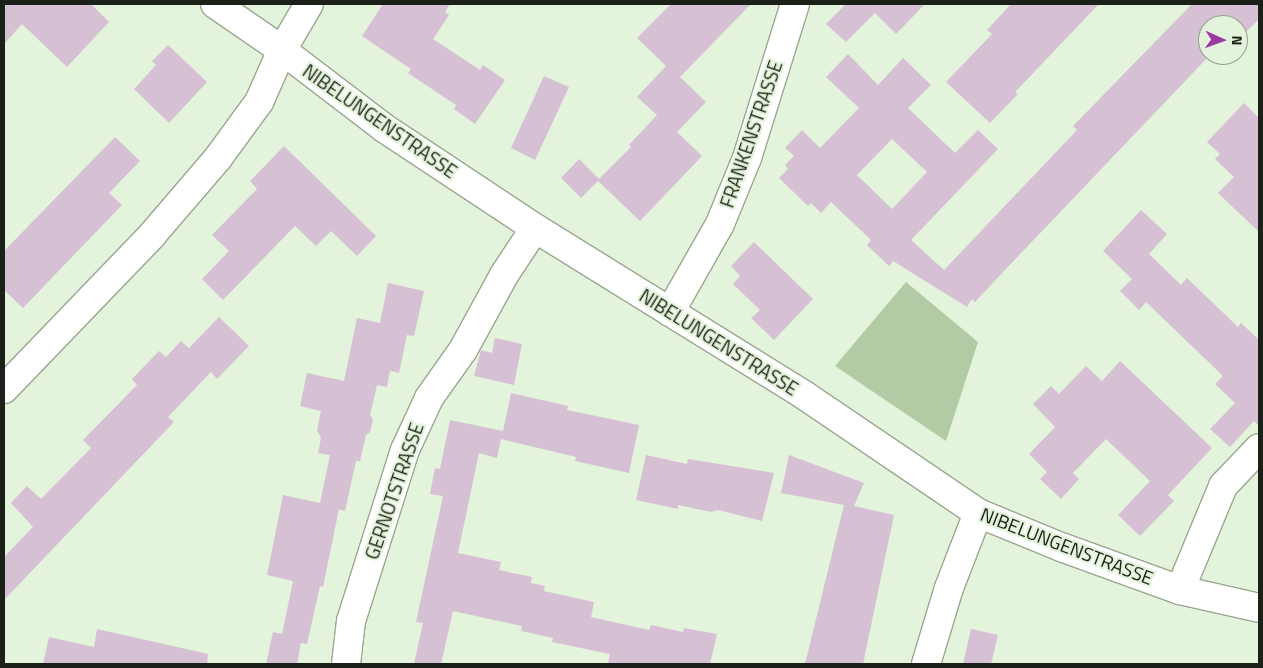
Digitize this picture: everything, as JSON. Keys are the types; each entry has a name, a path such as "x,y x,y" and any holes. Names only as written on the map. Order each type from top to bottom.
{"street":[{"name":"NIBELUNGENSTRASSE","path":"215,4 282,50 384,128 535,228 804,395 978,514 1061,547 1180,590 1259,608"},
{"path":"4,390 152,235 218,158 259,102 282,50 309,4"},
{"name":"FRANKENSTRASSE","path":"670,312 720,224 744,167 795,4"},
{"name":"GERNOTSTRASSE","path":"346,664 351,621 405,450 429,398 463,350 504,275 535,228"},
{"path":"1180,590 1223,486 1259,448"},
{"path":"926,664 949,588 978,514"}],"green space":[{"path":"906,282 978,342 946,441 835,366"}],"building":[{"path":"4,4 91,4 109,22 67,67 22,24 4,44"},
{"path":"383,4 450,4 445,12 449,15 433,39 480,70 483,65 505,80 475,124 454,109 456,105 408,73 411,69 362,36"},
{"path":"671,4 751,4 680,77 706,102 677,132 702,156 640,221 598,181 581,198 561,178 579,159 599,179 631,147 629,145 657,115 637,97 666,66 637,38"},
{"path":"846,4 925,4 896,34 875,13 846,42 826,24"},
{"path":"1011,4 1099,4 1015,92 1018,94 990,123 946,82 992,34 987,30"},
{"path":"1192,4 1259,4 1259,19 1248,30 1248,15 1198,15 1198,65 1200,65 975,302 972,299 967,307 893,261 889,266 867,245 871,240 831,202 821,213 811,203 808,206 779,178 788,169 785,165 794,156 785,148 802,130 820,148 859,108 826,77 848,54 878,85 903,58 931,85 908,108 955,153 978,130 998,149 911,240 944,270 1077,130 1073,126","holes":["892,139 927,172 892,209 857,175"]},
{"path":"168,45 207,82 169,123 134,89 156,65 152,61"},
{"path":"544,76 569,87 535,160 511,148"},
{"path":"1244,103 1259,118 1259,232 1218,193 1234,177 1215,159 1220,154 1207,142"},
{"path":"115,137 140,161 109,193 122,205 23,308 4,290 4,251"},
{"path":"284,146 376,236 357,256 331,231 316,246 295,226 223,300 202,279 229,251 212,235 257,189 250,181"},
{"path":"1141,210 1167,234 1149,254 1181,285 1187,278 1238,327 1241,323 1259,340 1259,426 1254,421 1230,447 1210,429 1235,403 1215,384 1223,376 1146,302 1139,310 1120,291 1132,279 1103,251"},
{"path":"754,242 813,299 774,340 751,318 760,310 733,284 740,276 731,266"},
{"path":"388,283 424,291 414,336 407,335 399,373 390,371 387,387 377,385 370,415 373,420 370,432 366,435 360,461 356,461 345,511 339,509 323,587 320,586 307,644 301,643 297,664 266,664 273,632 282,634 293,581 267,575 283,495 320,503 330,455 318,453 321,438 317,430 321,411 300,406 307,373 344,381 357,318 380,323"},
{"path":"219,317 249,346 217,379 211,372 168,417 174,422 4,600 4,557 33,527 11,503 27,486 41,499 91,448 83,440 137,385 132,379 159,351 166,357 181,341 189,348"},
{"path":"495,338 522,344 514,385 474,376 481,350 492,353"},
{"path":"1120,361 1212,448 1168,495 1174,501 1140,536 1118,515 1150,481 1106,439 1073,473 1079,479 1061,499 1040,479 1047,472 1029,454 1055,427 1033,404 1051,386 1059,394 1086,366 1102,381"},
{"path":"511,393 568,406 567,410 639,425 629,473 575,461 576,457 501,439 497,458 479,453 458,553 501,562 499,570 532,577 531,583 545,586 544,591 594,602 591,617 649,630 651,625 683,632 684,628 717,634 710,664 608,664 610,654 552,642 553,638 521,631 522,626 453,611 441,664 414,664 423,623 416,622 443,496 430,494 435,468 440,469 450,420 503,431"},
{"path":"646,455 687,464 688,459 774,473 762,521 718,510 711,512 678,505 678,509 636,500"},
{"path":"789,455 864,483 854,506 894,515 863,664 805,664 844,505 781,493"},
{"path":"97,629 208,654 207,664 43,664 49,637 94,647"},
{"path":"971,629 998,635 991,664 963,664"}]}
